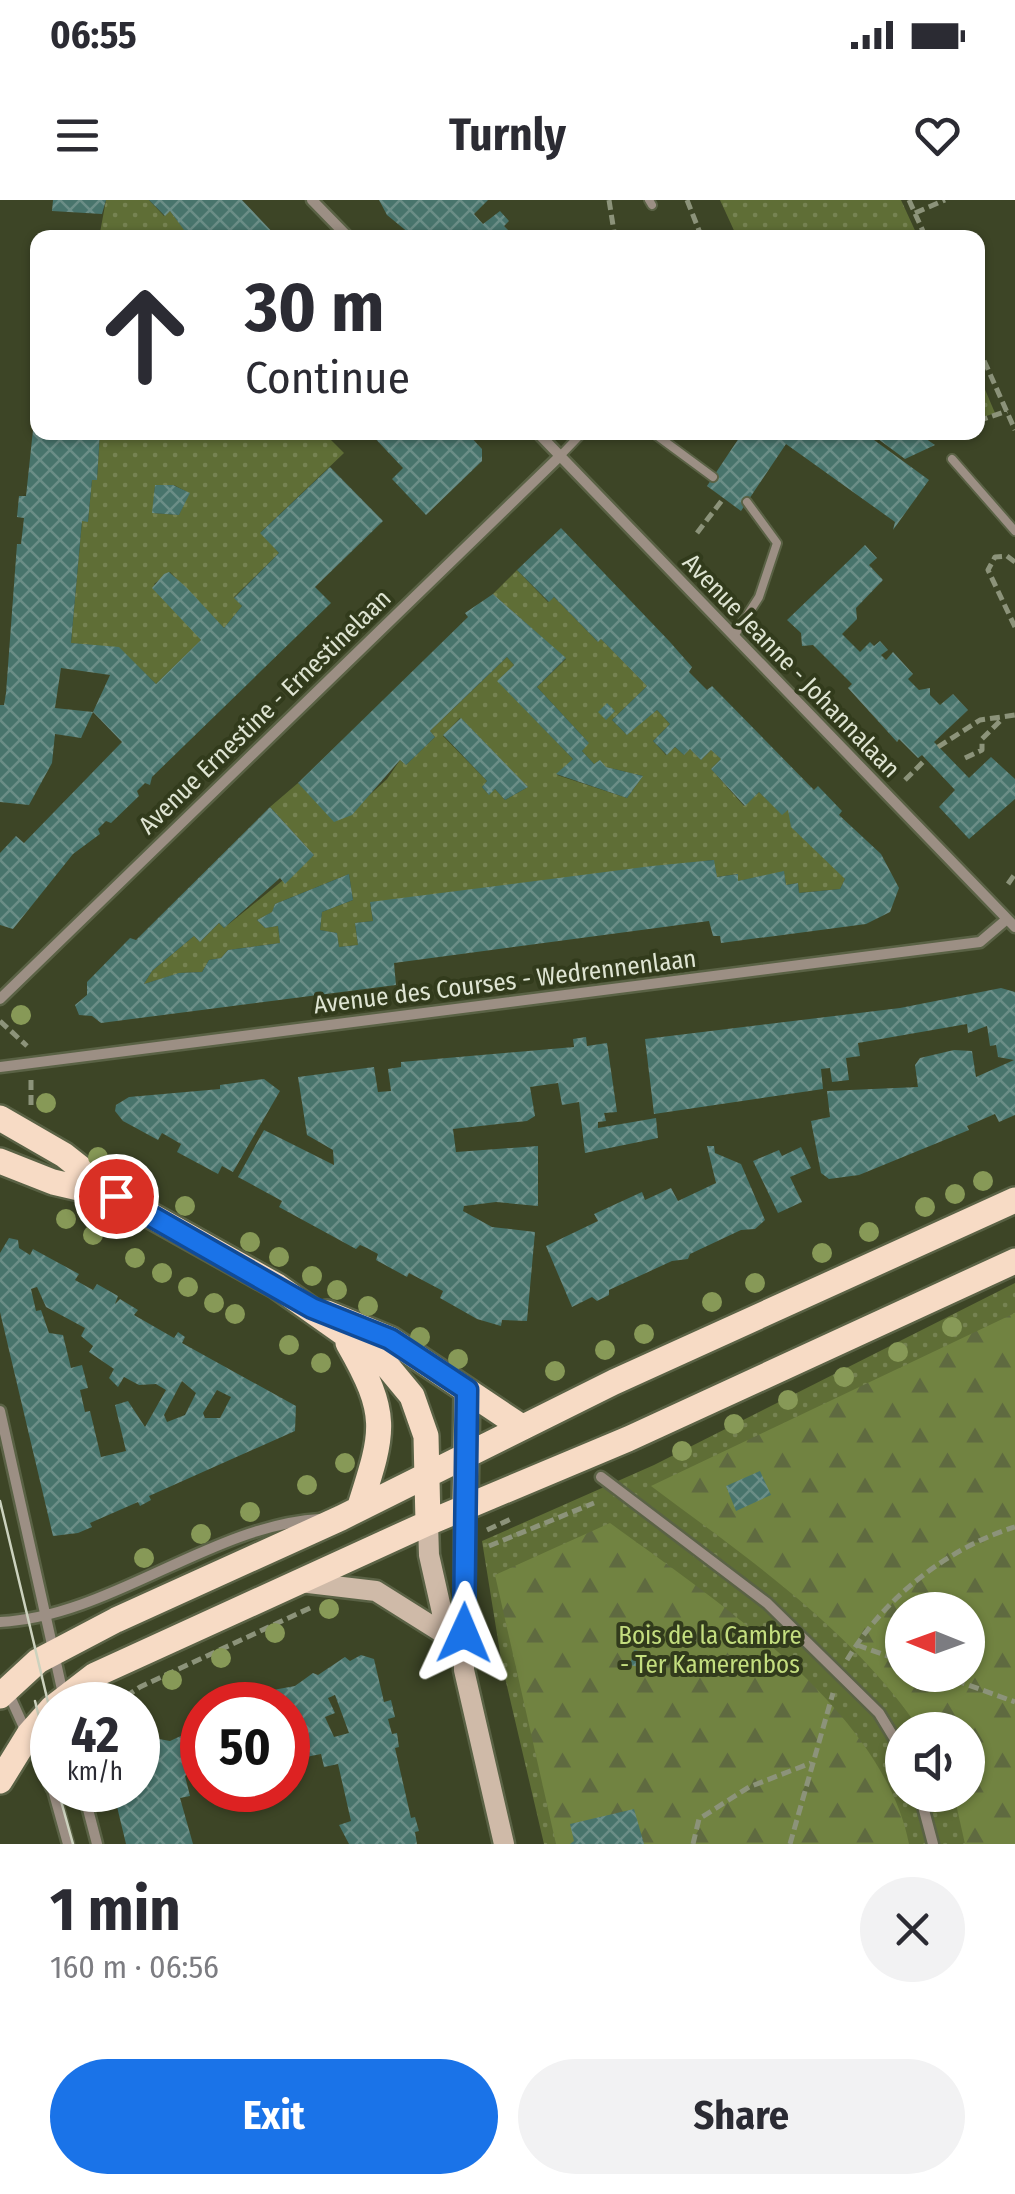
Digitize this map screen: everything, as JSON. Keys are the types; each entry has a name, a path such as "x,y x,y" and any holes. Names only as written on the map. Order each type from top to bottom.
{"main road":[{"path":"16,1120 116,1196 312,1308 370,1328 520,1426"},
{"path":"1,1161 52,1182 116,1196"},
{"path":"2,1688 54,1651 350,1513 520,1426 1015,1200"},
{"path":"87,1682 428,1523 628,1439 1015,1261"},
{"path":"312,1308 346,1338 383,1360 412,1396 426,1436 429,1555 446,1635 464,1670"},
{"path":"346,1338 374,1388 380,1415 380,1446 350,1513"},
{"path":"467,1390 464,1670 504,1844"},
{"path":"300,1582 376,1591 446,1635"},
{"path":"0,1781 29,1734"}],"street":[{"path":"312,200 340,230"},
{"name":"Avenue Jeanne - Johannalaan","path":"545,440 1011,923"},
{"name":"Avenue Ernestine - Ernestinelaan","path":"0,999 560,456"},
{"name":"Avenue des Courses - Wedrennenlaan","path":"0,1066 980,942 1011,923"},
{"path":"0,1411 46,1612 57,1682"},
{"path":"601,1477 767,1604 840,1672 885,1722"},
{"path":"0,1622 22,1620 106,1594 283,1521 350,1513"},
{"path":"2,1688 29,1734"},
{"path":"59,1812 68,1844"},
{"path":"89,1812 97,1844"},
{"path":"925,1812 933,1844"}],"lane":[{"path":"560,456 575,440"},
{"path":"663,440 713,477"},
{"path":"952,458 1015,532"},
{"path":"734,636 760,597 777,543 747,502"}],"path":[{"path":"609,200 614,230"},
{"path":"688,200 699,230"},
{"path":"909,200 922,230"},
{"path":"915,213 945,200"},
{"path":"985,362 1015,430"},
{"path":"985,419 1008,412"},
{"path":"698,533 724,499"},
{"path":"1015,562 1007,556 995,558 988,570 1015,627"},
{"path":"965,758 982,750 982,739 1004,716"},
{"path":"938,746 980,720 1015,716"},
{"path":"905,780 926,759"},
{"path":"1008,884 1015,874"},
{"path":"0,1020 27,1048"},
{"path":"16,1120 33,1104 31,1077"},
{"path":"486,1548 594,1503"},
{"path":"904,1592 954,1554 1015,1527"},
{"path":"885,1612 856,1644 885,1655"},
{"path":"790,1844 810,1763 840,1672"},
{"path":"985,1691 1015,1702"},
{"path":"693,1844 699,1819 749,1788 810,1763"}],"green space":[{"path":"106,200 149,200 164,216 170,211 185,230 100,230"},
{"path":"720,200 901,200 915,230 734,230"},
{"path":"985,389 995,413 985,417"},
{"path":"100,440 331,440 344,453 261,532 279,553 234,597 242,606 224,628 170,572 154,584 201,640 156,684 119,648 71,643 82,521 88,521 92,480 97,480","holes":["155,485 174,485 189,493 179,515 153,513"]},
{"path":"517,570 548,602 554,597 647,686 612,720 626,734 657,710 670,724 653,741 666,755 675,747 684,755 690,749 701,760 711,750 721,759 711,769 744,806 759,792 782,814 788,810 845,879 840,889 799,893 798,883 786,885 784,872 738,881 737,874 717,877 713,860 370,903 373,921 355,923 358,945 339,947 337,933 320,930 322,912 353,900 349,874 275,904 272,912 257,920 265,928 278,926 280,943 228,950 221,958 209,960 202,972 180,973 144,984 152,971 194,936 200,942 219,923 224,928 314,855 270,807 298,783 320,804 351,812 387,779 400,760 406,765 435,737 430,731 507,657 514,665 498,681 573,759 557,775 627,798 643,776 594,764 582,751 588,742 537,687 566,659 493,594","holes":["460,718 528,787 505,800 495,789 488,794 482,787 487,781 443,736"]},
{"name":"Bois de la Cambre - Ter Kamerenbos","path":"1015,1283 1015,1844 544,1844 502,1665 482,1541 654,1465"},
{"path":"1015,1313 1015,1844 965,1844 958,1812 985,1812 985,1712 906,1712 891,1692 985,1692 985,1592 885,1592 885,1685 830,1628 760,1568 651,1486"},
{"path":"610,1523 743,1623 830,1704 866,1748 885,1781 885,1812 899,1812 909,1844 556,1844 495,1575"}],"building":[{"path":"53,200 106,200 102,214 52,211"},
{"path":"149,200 242,200 270,230 184,230 170,211 165,216"},
{"path":"379,200 488,200 474,214 483,224 500,211 509,221 504,226 508,230 405,230 387,215"},
{"path":"32,440 100,440 97,480 92,480 88,522 82,521 71,643 119,647 156,684 201,640 152,588 164,574 169,572 187,588 224,628 242,606 234,598 279,553 260,533 330,467 383,521 315,587 331,603 152,777 150,785 145,783 137,791 139,796 111,823 106,821 98,829 100,834 73,854 13,929 0,925 0,853 16,836 24,843 122,742 93,712 81,738 55,734 52,763 29,805 0,802 0,705 4,705 6,693 17,544 21,544 24,518 17,517 19,496 26,496","holes":["61,668 110,675 93,712 55,708"]},
{"path":"377,440 474,440 482,449 482,461 426,515 392,479 403,468"},
{"path":"738,440 874,440 929,480 893,530 895,522 786,444 741,511 707,486"},
{"path":"879,440 928,440 935,445 905,459"},
{"path":"155,485 173,485 190,493 179,515 152,513"},
{"path":"561,528 670,642 692,667 689,672 707,690 712,686 814,790 818,786 842,811 839,815 881,854 899,888 890,912 866,924 721,943 720,936 713,936 709,921 394,963 396,985 101,1023 92,1016 79,1015 75,1005 87,995 87,982 130,938 136,940 270,807 314,855 285,884 280,878 224,928 219,923 200,942 194,936 152,971 144,984 179,973 202,972 209,960 221,958 228,950 280,943 278,926 265,928 257,920 272,912 275,904 349,874 353,900 322,912 320,930 337,933 339,947 358,945 355,923 373,921 370,902 652,866 714,860 717,877 738,874 738,881 784,871 786,885 798,883 799,893 840,889 845,879 791,827 788,810 782,815 759,792 745,806 711,769 721,759 711,750 701,760 690,749 684,755 675,747 667,755 653,741 670,724 657,710 627,735 612,720 647,686 554,597 549,602 517,570"},
{"path":"865,545 877,558 869,565 883,580 856,608 857,619 842,634 860,652 870,642 874,646 880,641 888,650 881,655 886,660 893,652 913,674 908,679 919,690 930,688 930,695 940,705 953,694 968,710 934,742 969,778 991,757 1015,779 1015,799 969,839 939,807 955,790 922,755 918,758 899,739 897,742 848,688 852,684 813,645 802,646 801,633 787,620"},
{"path":"493,594 566,658 537,687 589,743 582,751 594,764 600,760 606,767 643,776 627,798 556,774 573,759 497,681 514,665 507,657 430,731 435,737 406,765 400,760 352,815 334,822 298,783 468,617 465,613"},
{"path":"607,703 615,711 606,720 598,712"},
{"path":"461,718 528,787 505,800 495,789 489,795 482,787 487,781 443,735"},
{"path":"1001,988 1015,992 1015,1115 999,1122 995,1114 967,1126 969,1130 859,1175 829,1179 821,1173 811,1121 830,1117 827,1091 918,1087 915,1065 920,1058 954,1050 972,1051 976,1077 1014,1060 998,1057 996,1045 990,1046 987,1026 968,1033 967,1024 858,1043 860,1056 846,1058 849,1080 832,1082 830,1068 821,1069 823,1089 654,1114 645,1039 900,1008"},
{"path":"586,1037 587,1046 607,1043 617,1112 604,1113 606,1121 598,1122 598,1128 656,1118 658,1138 585,1153 579,1102 562,1105 558,1083 530,1087 535,1116 527,1121 453,1129 456,1152 538,1146 538,1206 496,1202 464,1206 463,1211 492,1227 535,1232 527,1321 502,1320 501,1326 477,1319 440,1298 443,1291 409,1273 407,1277 376,1260 378,1254 360,1245 356,1249 279,1207 282,1201 238,1177 264,1130 334,1165 333,1150 307,1135 298,1077 374,1067 378,1092 391,1091 388,1069 401,1067 401,1062 574,1047 573,1039"},
{"path":"264,1079 280,1091 233,1172 222,1166 218,1174 177,1152 181,1144 162,1133 158,1140 123,1121 115,1111 116,1105 129,1097 220,1089 220,1085"},
{"path":"707,1146 714,1146 715,1153 741,1164 765,1220 755,1229 741,1230 690,1254 688,1259 672,1261 609,1290 609,1295 597,1301 592,1297 572,1307 546,1246 598,1221 594,1214 642,1192 645,1200 671,1188 678,1201 716,1183"},
{"path":"801,1147 811,1168 790,1177 802,1202 778,1213 753,1161 779,1150 782,1156"},
{"path":"9,1238 18,1240 19,1248 30,1255 33,1249 79,1274 75,1280 93,1290 97,1284 118,1296 115,1304 120,1299 138,1310 134,1315 174,1338 178,1332 185,1337 182,1343 296,1406 295,1431 149,1496 151,1500 140,1506 138,1502 90,1523 92,1527 53,1536 0,1312 0,1253","holes":["37,1287 46,1307 85,1328 81,1336 93,1346 89,1352 114,1369 109,1378 118,1387 124,1377 139,1385 156,1384 166,1390 145,1427 128,1401 115,1405 126,1451 101,1457 90,1411 85,1412 80,1390 88,1388 82,1365 71,1368 63,1335 49,1333 41,1310 36,1311 31,1289","182,1381 196,1393 185,1415 167,1422 164,1415","217,1390 231,1397 220,1418 205,1418 203,1413"]},
{"path":"760,1471 771,1495 736,1511 726,1486"},
{"path":"634,1650 643,1652 639,1667 630,1665"},
{"path":"361,1655 374,1659 384,1702 391,1700 395,1717 388,1719 392,1734 397,1733 399,1747 395,1748 411,1818 415,1817 419,1831 415,1832 417,1844 349,1844 339,1825 351,1821 338,1764 324,1767 321,1754 310,1756 310,1682 301,1682 345,1657 350,1661","holes":["335,1695 349,1733 334,1737 325,1717 335,1713 328,1698"]},
{"path":"180,1736 180,1812 184,1812 193,1844 126,1844 118,1812 160,1812 160,1739 170,1741"},
{"path":"634,1809 644,1844 570,1844 574,1841 570,1824"}],"tram line":[{"path":"0,1501 43,1682"},
{"path":"64,1812 73,1844"}],"route":[{"path":"116,1196 312,1308 390,1339 467,1390 464,1633"}]}
